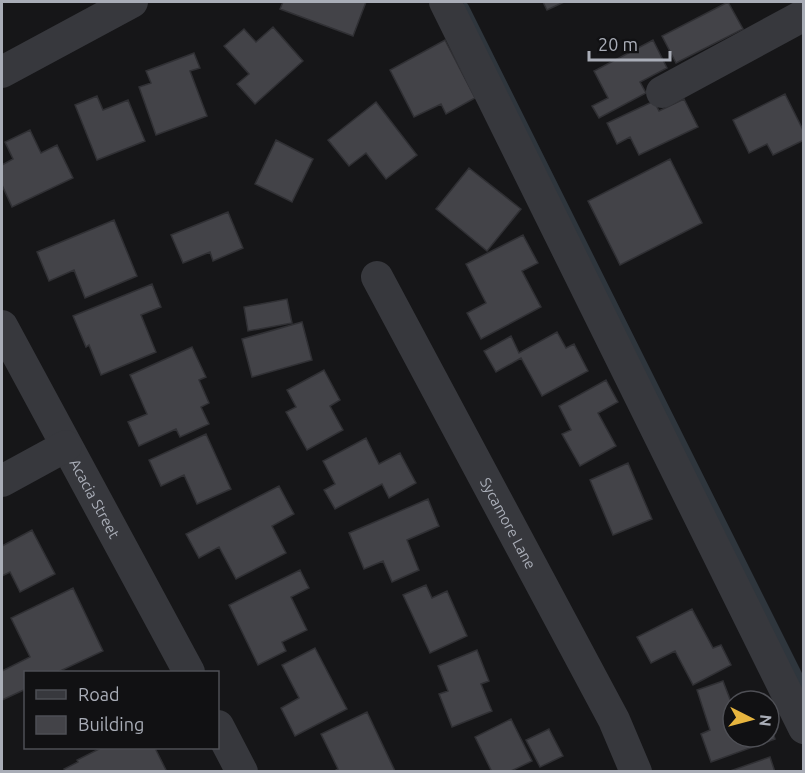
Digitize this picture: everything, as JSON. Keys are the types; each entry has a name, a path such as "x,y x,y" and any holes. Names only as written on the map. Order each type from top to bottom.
{"street":[{"path":"2,72 132,2"},
{"path":"445,2 804,728"},
{"path":"801,2 804,7"},
{"path":"662,92 804,15"},
{"name":"Sycamore Lane","path":"377,277 614,720 636,771"},
{"name":"Acacia Street","path":"2,326 188,671"},
{"path":"2,481 66,446"},
{"path":"219,728 242,771"}],"building":[{"path":"283,2 366,2 353,36 280,9"},
{"path":"543,2 564,2 547,10"},
{"path":"728,2 743,29 676,63 662,36"},
{"path":"273,27 303,61 255,104 237,84 249,74 224,46 244,29 256,42"},
{"path":"445,40 475,98 446,114 441,104 414,117 390,70"},
{"path":"653,40 667,68 640,82 646,93 599,118 592,106 608,98 594,71"},
{"path":"194,53 200,68 190,71 207,116 156,135 139,87 151,83 146,71"},
{"path":"785,94 804,132 804,140 773,155 767,144 749,153 733,120"},
{"path":"97,96 103,110 128,100 145,141 97,160 75,105"},
{"path":"684,99 698,127 639,155 630,137 617,144 607,123 654,101 659,111"},
{"path":"376,102 417,155 386,179 366,153 349,166 328,140"},
{"path":"30,130 41,153 57,145 73,178 12,207 2,185 2,165 13,159 5,142"},
{"path":"276,140 313,159 292,202 255,184"},
{"path":"670,159 702,223 620,265 588,201"},
{"path":"469,168 521,209 487,251 436,209"},
{"path":"228,212 243,248 213,261 210,252 183,263 171,235"},
{"path":"114,220 137,276 85,298 74,270 49,281 37,252"},
{"path":"523,235 538,263 522,271 541,307 481,339 467,313 486,303 466,264"},
{"path":"152,284 161,307 141,315 156,352 101,375 89,345 86,347 73,316"},
{"path":"287,299 292,323 248,331 244,307"},
{"path":"302,322 312,360 252,377 242,339"},
{"path":"557,332 566,348 574,344 588,371 542,396 521,358 496,372 484,351 511,336 519,353"},
{"path":"192,347 206,377 199,380 209,403 201,407 209,424 180,437 176,429 139,446 128,422 147,414 130,375"},
{"path":"324,370 340,400 330,406 343,430 307,450 286,412 296,407 287,390"},
{"path":"606,380 618,402 598,413 616,446 580,466 562,434 571,430 559,406"},
{"path":"206,434 231,489 197,504 184,475 161,486 149,460"},
{"path":"366,438 379,464 400,453 416,483 389,498 382,484 335,509 324,490 335,484 323,461"},
{"path":"628,463 652,519 613,535 590,480"},
{"path":"279,486 294,514 272,526 286,553 236,579 219,547 199,558 186,534"},
{"path":"428,499 439,526 407,540 419,570 392,582 383,561 364,569 349,533"},
{"path":"32,530 55,574 20,592 10,572 2,576 2,546"},
{"path":"300,570 309,588 291,597 307,630 282,642 286,651 258,665 229,605"},
{"path":"426,585 432,598 447,591 467,636 430,653 403,595"},
{"path":"73,588 103,651 60,671 24,671 24,690 2,700 2,671 30,657 11,618"},
{"path":"692,609 713,648 721,645 731,665 693,685 675,651 651,663 637,637"},
{"path":"315,648 347,709 295,736 281,708 299,698 282,665"},
{"path":"477,650 489,681 481,684 492,711 452,727 439,694 448,691 438,666"},
{"path":"723,681 726,689 721,689 721,749 747,749 711,762 701,734 710,730 697,690"},
{"path":"367,712 395,771 333,772 338,769 321,734"},
{"path":"511,719 532,761 509,772 492,772 475,737"},
{"path":"549,729 563,756 540,767 526,740"},
{"path":"99,749 156,749 167,772 66,772 64,769 78,762 77,760"},
{"path":"770,757 775,772 730,772 730,771"}],"waterway":[{"path":"465,7 804,686"}]}
